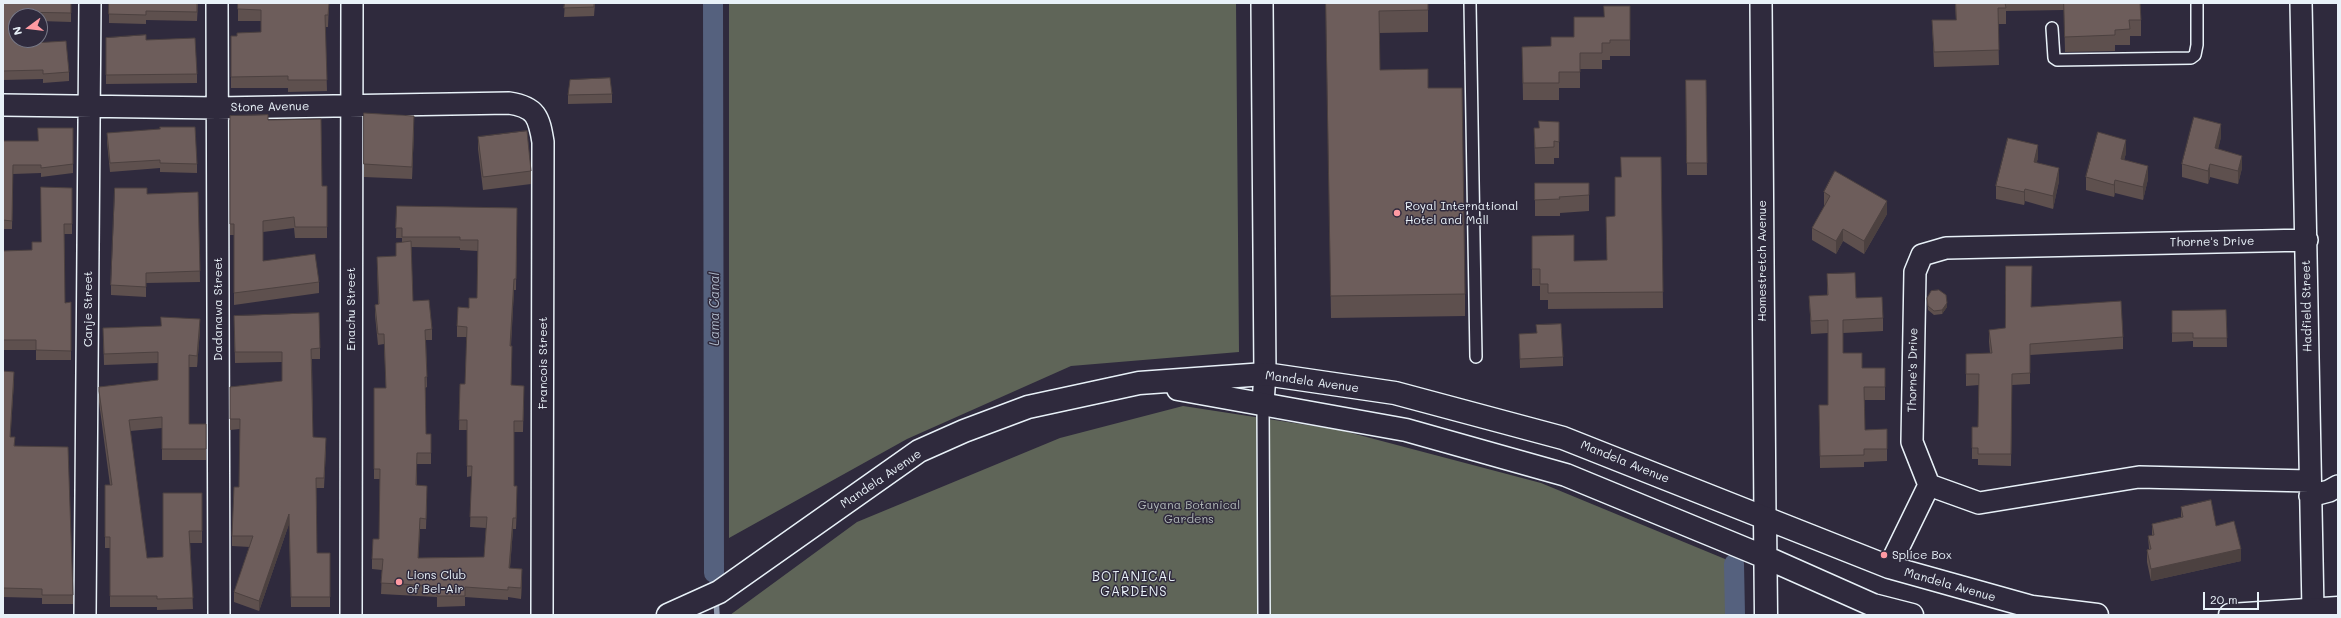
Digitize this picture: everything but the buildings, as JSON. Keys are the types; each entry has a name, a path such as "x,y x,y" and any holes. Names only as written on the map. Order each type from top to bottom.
{"main road":[{"name":"Mandela Avenue","path":"674,613 712,597 748,574 919,451 964,431 1028,406 1139,383 1265,374 1394,393 1563,438 1888,567 2032,607 2097,615"},
{"name":"Mandela Avenue","path":"1139,383 1264,403 1406,430 1566,475 1765,557 1873,605 1912,615"},
{"path":"1765,519 1766,615"},
{"path":"2230,615 2313,612 2338,608"}],"street":[{"name":"Canje Street","path":"85,615 90,3"},
{"name":"Dadanawa Street","path":"217,3 219,615"},
{"name":"Enachu Street","path":"351,615 352,3"},
{"path":"1262,3 1264,403"},
{"name":"Homestretch Avenue","path":"1761,3 1765,519"},
{"name":"Hadfield Street","path":"2301,3 2307,240 2309,489 2313,612"},
{"name":"Stone Avenue","path":"3,105 217,108 509,103 523,105 534,112"},
{"name":"Francois Street","path":"534,112 540,126 543,142 542,615"},
{"name":"Thorne's Drive","path":"1929,485 1912,442 1915,272 1922,255 1946,248 2307,240"},
{"path":"1888,567 1929,485 1979,503 2139,477 2309,489 2329,492 2338,486"}],"lane":[{"path":"1470,3 1476,357"},
{"path":"2052,28 2054,58 2057,60 2191,58 2195,55 2197,45 2197,3"},
{"path":"1264,403 1264,615"}],"green space":[{"path":"729,3 1236,3 1239,352 1071,366 907,439 729,538"},
{"name":"Guyana Botanical Gardens","path":"1183,406 1340,430 1541,483 1725,559 1725,615 730,615 857,522 1060,438"}],"waterway":[{"name":"Lama Canal","path":"713,3 714,573"},
{"path":"1734,564 1735,615"},
{"name":"Lama Canal","path":"714,573 715,589"},
{"name":"Lama Canal","path":"716,600 717,615"}],"place":[{"name":"Royal International Hotel and Mall","path":"1397,213"},
{"name":"Splice Box","path":"1884,555"},
{"name":"Lions Club of Bel-Air","path":"399,582"}],"district":[{"name":"BOTANICAL GARDENS","path":"1134,584"}]}
